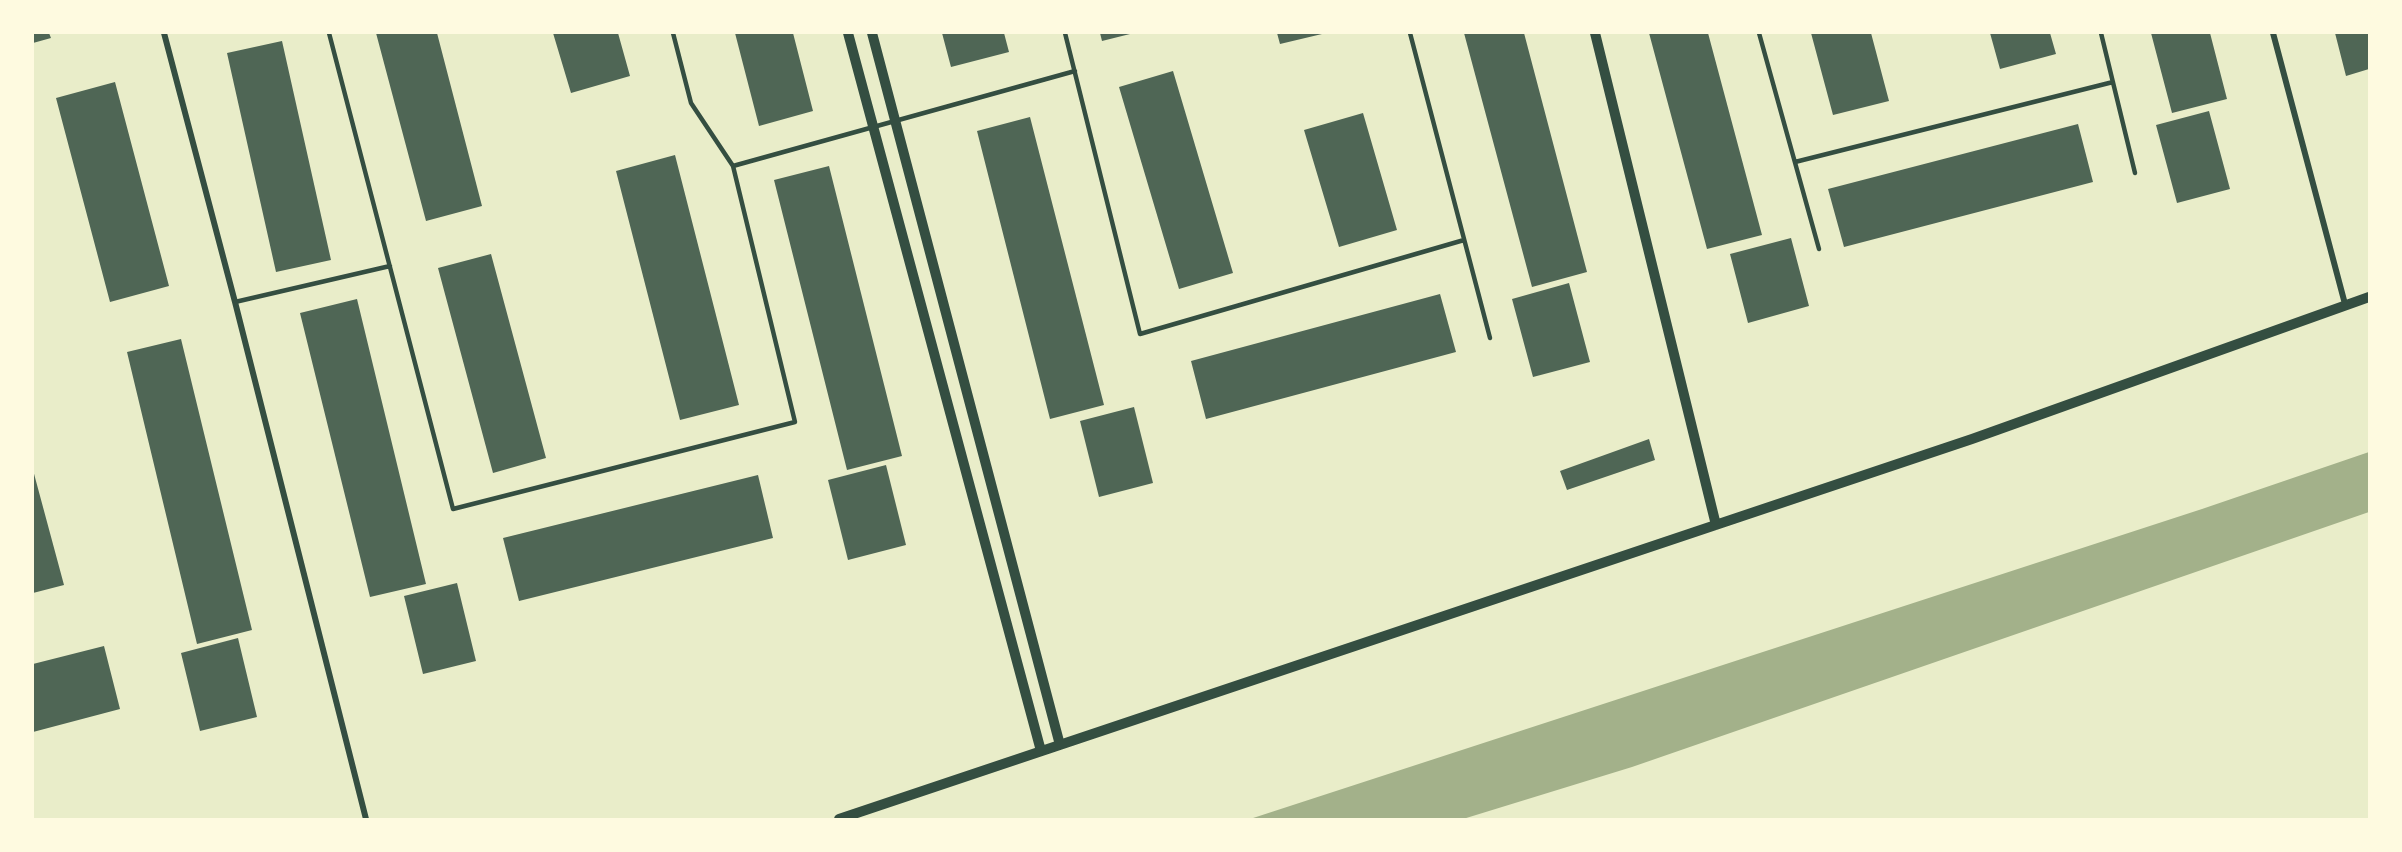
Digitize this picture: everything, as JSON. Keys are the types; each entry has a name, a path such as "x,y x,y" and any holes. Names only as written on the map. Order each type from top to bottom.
{"street":[{"path":"164,33 235,302 366,819"},
{"path":"848,33 1041,751"},
{"path":"872,33 1060,745"},
{"path":"1595,33 1716,525"},
{"path":"2273,33 2345,304"},
{"path":"839,819 1972,440 2369,297"}],"lane":[{"path":"329,33 453,509 795,422 733,166 691,103 673,33"},
{"path":"1065,33 1140,334 1464,240"},
{"path":"1410,33 1491,338"},
{"path":"1760,33 1819,249"},
{"path":"2101,33 2135,173"},
{"path":"733,166 1075,71"},
{"path":"1795,162 2113,82"},
{"path":"235,302 390,266"}],"shaded area":[{"path":"2369,452 2369,512 1632,767 1463,819 1250,819 2202,509"}],"building":[{"path":"33,33 49,33 51,38 33,43"},
{"path":"376,33 437,33 482,206 426,221"},
{"path":"553,33 618,33 630,76 571,93"},
{"path":"735,33 793,33 813,111 759,126"},
{"path":"942,33 1004,33 1009,52 951,67"},
{"path":"1100,33 1129,33 1130,34 1102,41"},
{"path":"1277,33 1322,33 1322,34 1280,44"},
{"path":"1464,33 1524,33 1587,272 1532,287"},
{"path":"1649,33 1708,33 1762,235 1707,249"},
{"path":"1811,33 1871,33 1889,101 1833,115"},
{"path":"1990,33 2050,33 2056,54 2000,69"},
{"path":"2151,33 2210,33 2227,99 2172,113"},
{"path":"2335,33 2369,33 2369,69 2346,76"},
{"path":"282,41 331,260 276,272 227,53"},
{"path":"1173,71 1233,273 1179,289 1119,87"},
{"path":"115,82 169,286 110,302 56,98"},
{"path":"2209,111 2230,189 2177,203 2156,125"},
{"path":"1363,113 1397,230 1339,247 1304,130"},
{"path":"1030,117 1104,405 1050,419 977,131"},
{"path":"2078,124 2093,182 1844,247 1828,189"},
{"path":"675,155 739,405 680,420 616,171"},
{"path":"829,166 902,456 847,470 774,180"},
{"path":"1791,238 1809,306 1748,323 1730,254"},
{"path":"491,254 546,458 493,473 438,268"},
{"path":"1569,283 1590,362 1533,377 1512,299"},
{"path":"1440,294 1456,352 1206,419 1191,361"},
{"path":"357,299 426,584 370,597 300,313"},
{"path":"181,339 252,630 197,644 127,352"},
{"path":"1134,407 1153,483 1099,497 1080,421"},
{"path":"1649,439 1655,460 1567,490 1560,471"},
{"path":"886,465 906,545 848,560 828,480"},
{"path":"33,470 64,585 33,593"},
{"path":"758,475 773,538 519,601 503,538"},
{"path":"457,583 476,661 423,674 404,596"},
{"path":"238,638 257,717 200,731 181,653"},
{"path":"104,646 120,709 33,732 33,664"}]}
